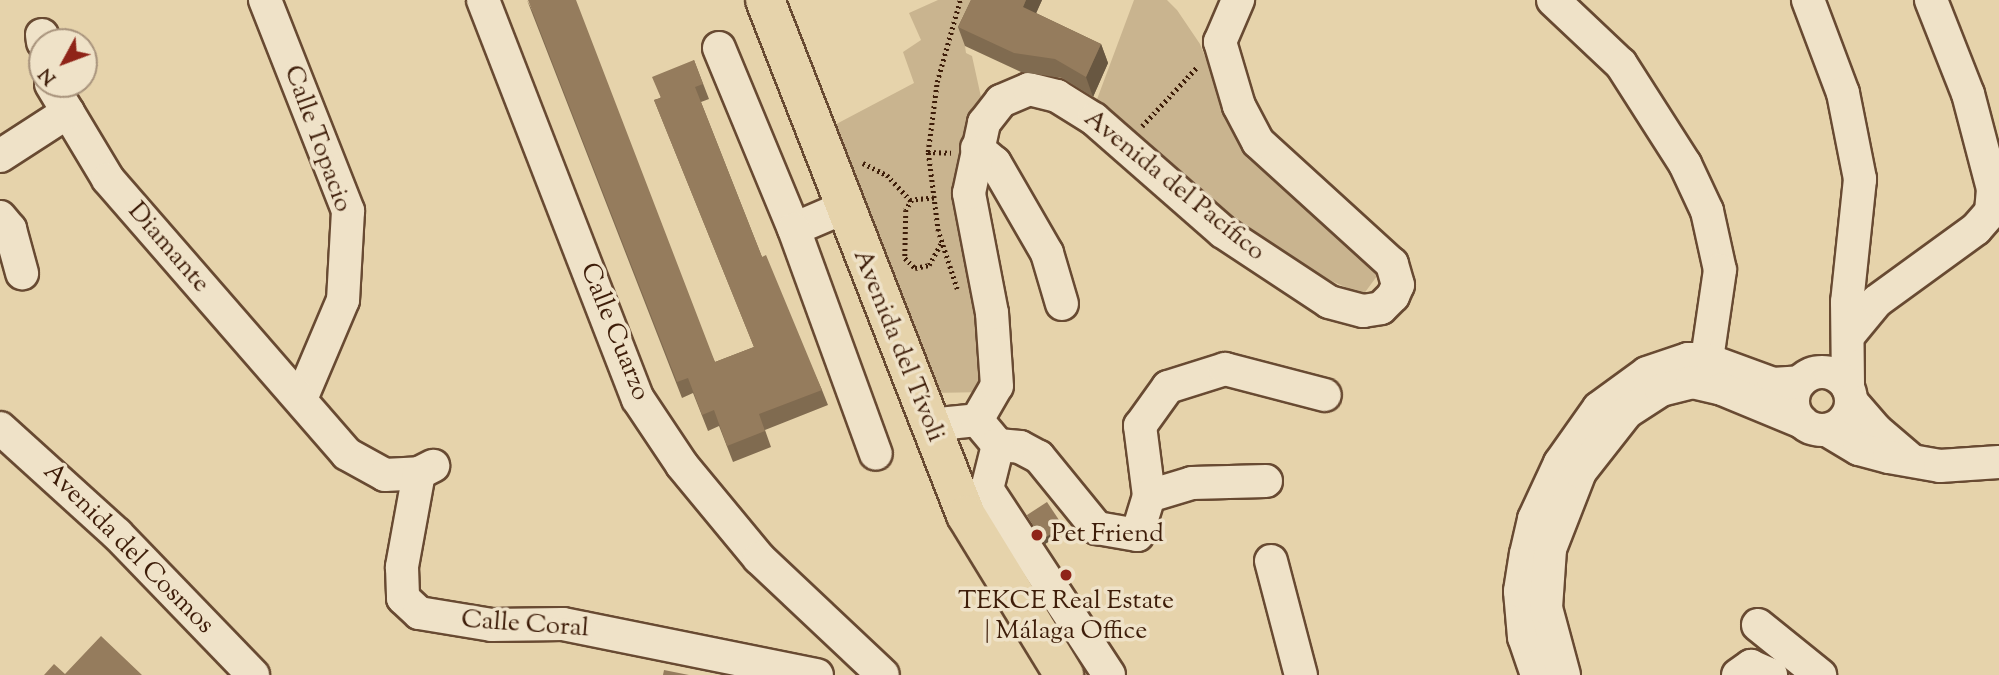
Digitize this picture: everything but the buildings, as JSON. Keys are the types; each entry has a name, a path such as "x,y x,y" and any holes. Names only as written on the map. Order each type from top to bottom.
{"main road":[{"name":"Avenida del Tívoli","path":"765,0 843,208 966,515 1064,675"}],"street":[{"name":"Calle Topacio","path":"265,0 348,211 343,300 301,399"},
{"name":"Calle Cuarzo","path":"483,0 638,399 682,464 759,558 876,674"},
{"path":"1220,42 1238,0"},
{"path":"1553,0 1621,64 1685,164 1707,211 1720,270 1705,372 1692,383 1661,390 1627,412 1580,472 1561,512 1550,549 1546,608 1564,675"},
{"path":"1808,0 1843,93 1860,179 1847,302 1849,394 1846,416 1814,426"},
{"path":"1848,336 1870,308 1898,284 1976,229 1991,212 1993,189 1969,94 1931,0"},
{"name":"Avenida del Pacífico","path":"977,420 998,386 992,313 969,193 984,123 1001,101 1029,89 1057,96 1125,145 1223,232 1329,302 1363,311 1381,308 1393,296 1398,285 1392,264 1258,142 1239,106 1220,42"},
{"path":"719,48 794,229 876,454"},
{"name":"Diamante","path":"60,98 108,178 347,454 385,475 426,470"},
{"path":"0,156 68,112"},
{"path":"977,148 995,163 1046,253 1062,304"},
{"path":"794,229 843,208"},
{"path":"0,217 10,229 22,273"},
{"path":"1851,266 1857,278 1874,289 1898,284"},
{"path":"1814,426 1793,398 1847,302"},
{"path":"1538,675 1524,636 1520,591 1534,519 1560,463 1599,408 1635,380 1688,359 1705,372 1859,449 1952,466 1999,462"},
{"path":"929,425 977,420 998,445 1020,447 1039,457 1097,528 1137,535 1149,496 1140,426 1168,387 1225,369 1325,394"},
{"path":"1705,372 1773,384 1837,376 1876,430 1912,459"},
{"name":"Avenida del Cosmos","path":"0,428 117,534 253,675"},
{"path":"998,445 987,489 1109,675"},
{"name":"Calle Coral","path":"426,470 402,567 403,598 419,613 492,625 563,624 817,675"},
{"path":"1149,496 1192,483 1266,481"},
{"path":"1271,561 1301,675"},
{"path":"1758,625 1820,675"},
{"path":"1738,675 1751,666 1771,675"}],"path":[{"path":"1125,145 1220,42"},
{"path":"934,198 912,200 905,210 905,258 915,268 929,265 941,242"}],"shaded area":[{"path":"938,0 987,0 965,46 966,53 972,56 983,106 987,392 931,393 825,130 914,83 903,52 921,40 909,13"},
{"path":"1134,0 1167,0 1177,10 1200,44 1235,133 1380,272 1363,295 1280,258 1096,102"}],"place":[{"name":"Pet Friend","path":"1037,535"},
{"name":"TEKCE Real Estate | Málaga Office","path":"1066,575"}]}
